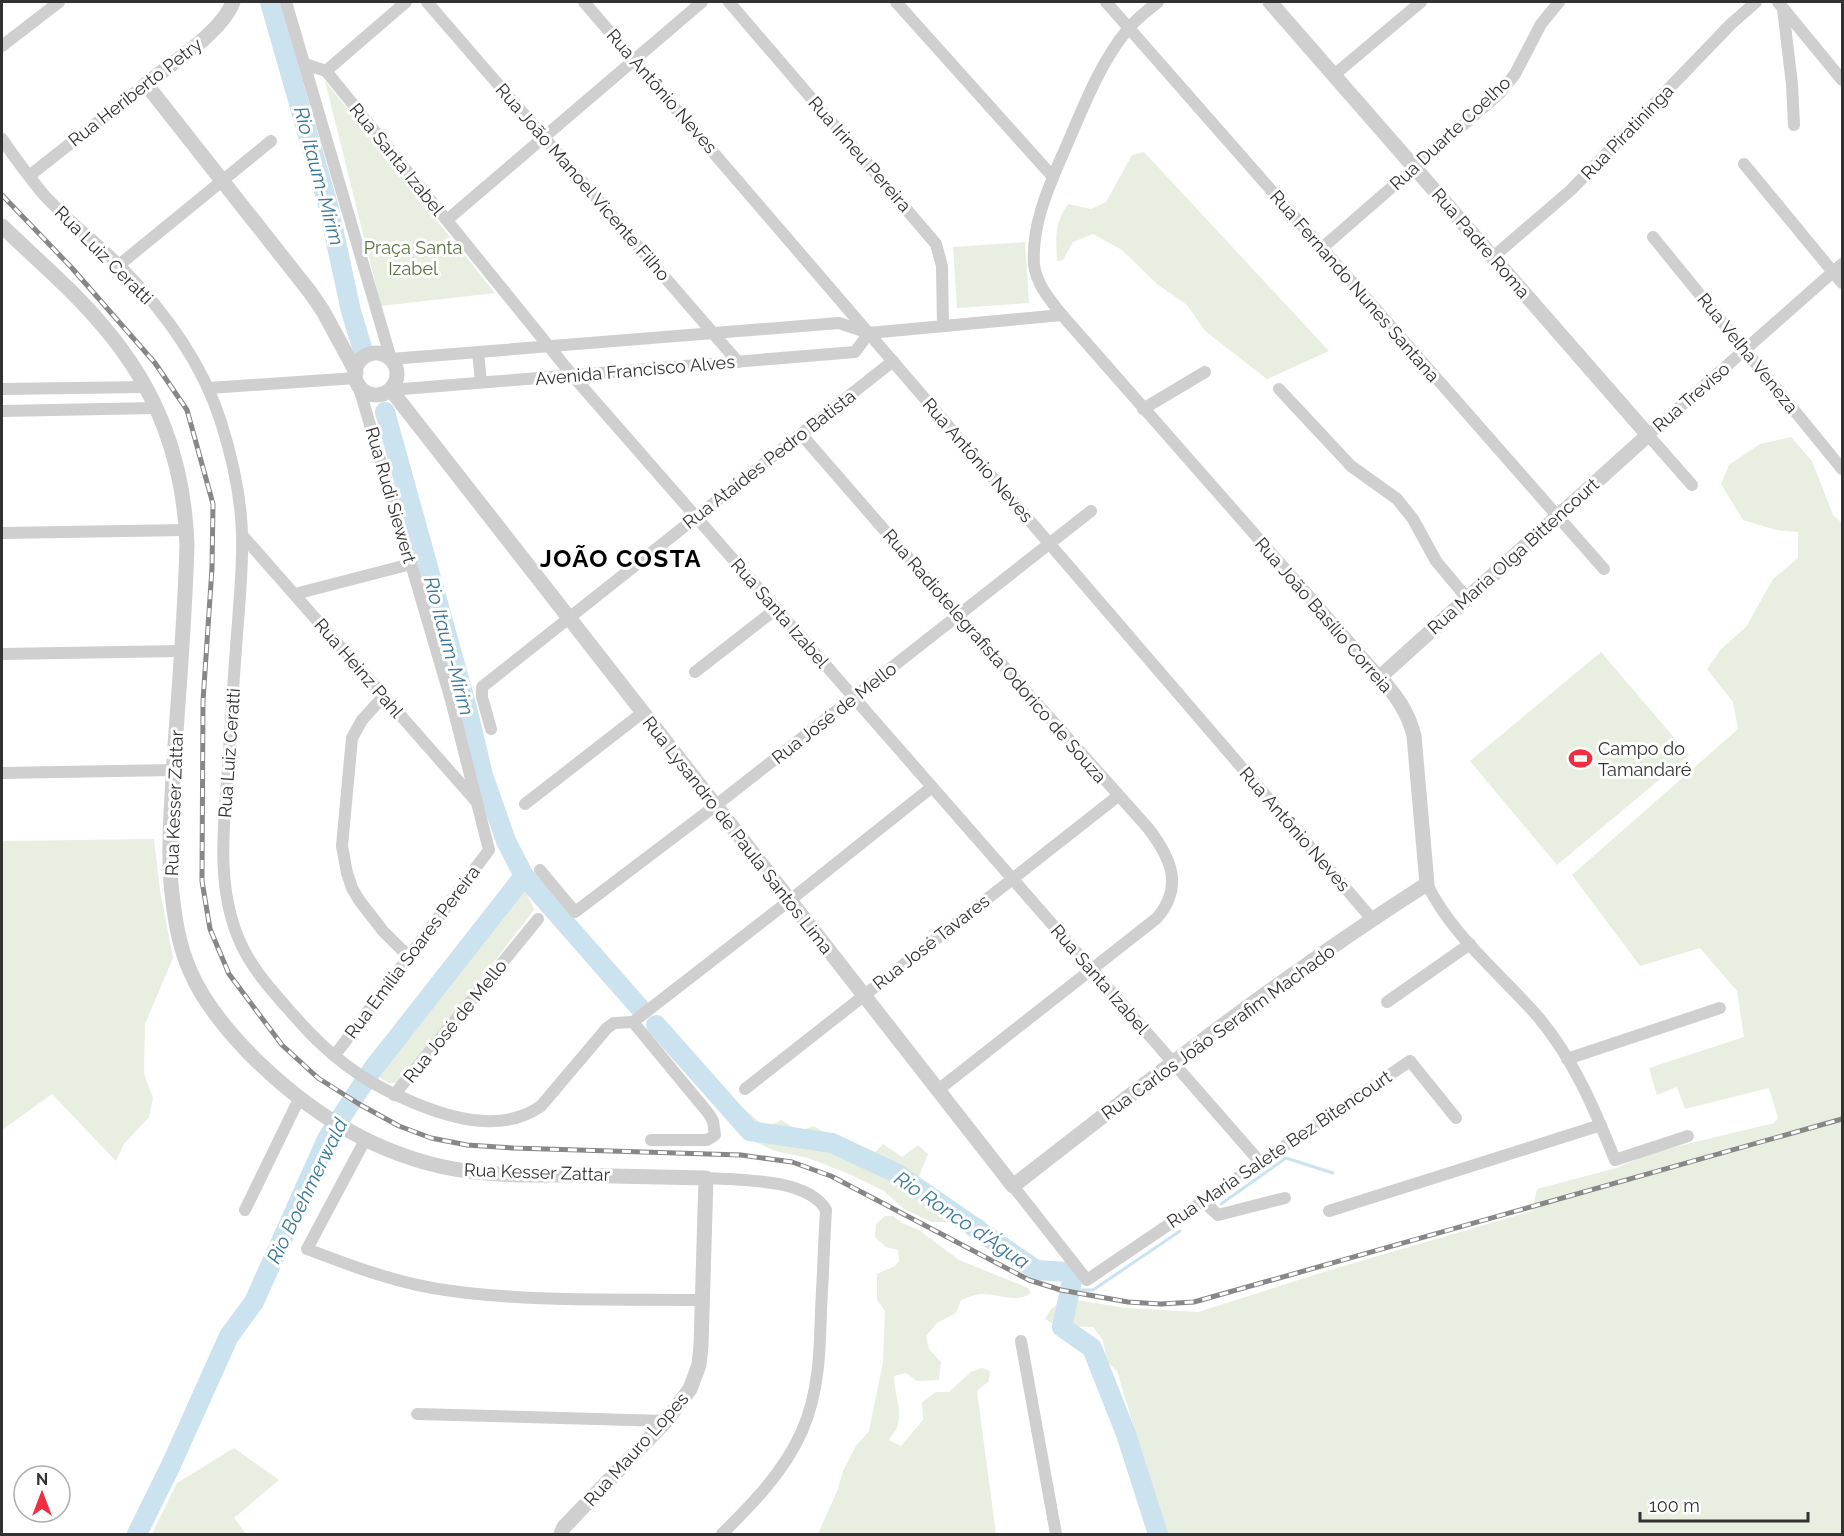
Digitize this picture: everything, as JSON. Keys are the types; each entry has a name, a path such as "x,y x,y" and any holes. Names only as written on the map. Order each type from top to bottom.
{"street":[{"path":"2,46 59,2"},
{"name":"Rua Heriberto Petry","path":"29,176 210,33 230,11 233,2"},
{"path":"146,84 323,311 356,378 367,393 379,395 391,390 395,384 397,371 391,360 286,2"},
{"path":"305,64 326,71 406,2"},
{"name":"Rua João Manoel Vicente Filho","path":"427,2 738,362"},
{"name":"Rua Antônio Neves","path":"584,2 1372,919"},
{"path":"447,220 702,2"},
{"name":"Rua Irineu Pereira","path":"729,2 936,244 942,266 943,326"},
{"path":"896,2 1053,177"},
{"name":"Rua Fernando Nunes Santana","path":"1106,2 1604,570"},
{"name":"Rua João Basílio Correia","path":"1158,2 1129,27 1118,41 1087,99 1053,177 1038,224 1034,265 1041,287 1062,315 1143,409 1400,700 1411,722 1414,736 1427,884 1444,913 1540,1020 1568,1059 1592,1102 1615,1160 1688,1136"},
{"name":"Rua Padre Roma","path":"1270,2 1692,485"},
{"path":"1334,75 1421,2"},
{"name":"Rua Duarte Coelho","path":"1322,248 1508,84 1534,35 1559,2"},
{"name":"Rua Piratininga","path":"1493,257 1571,190 1756,2"},
{"path":"1780,5 1842,80"},
{"path":"1780,5 1791,76 1794,125"},
{"name":"Rua Santa Izabel","path":"326,71 572,375 1260,1162"},
{"name":"Rua Luiz Ceratti","path":"2,140 58,209 118,265 171,327 209,388 228,448 239,501 242,535 224,815 224,865 228,900 237,936 255,966 303,1026 371,1083 428,1108 487,1121 506,1121 530,1114 541,1106 607,1028 614,1023 633,1022"},
{"path":"118,265 271,141"},
{"path":"1744,164 1838,268 1842,283"},
{"name":"Rua Kesser Zattar","path":"2,226 103,326 118,345 145,387 171,444 178,467 186,530 186,566 171,815 171,883 177,929 186,961 197,986 228,1030 261,1065 299,1099 340,1127 365,1140 433,1164 498,1174 705,1178 784,1185 808,1192 821,1201 826,1210 820,1350 808,1415 803,1430 783,1466 761,1495 722,1534"},
{"name":"Rua Velha Veneza","path":"1653,237 1842,469"},
{"name":"Rua Treviso","path":"1648,435 1838,268"},
{"name":"Avenida Francisco Alves","path":"391,360 839,323 869,333 1062,315"},
{"name":"Avenida Francisco Alves","path":"391,390 855,352 869,333"},
{"path":"478,352 481,382"},
{"path":"356,378 361,360 373,354 385,356 391,360"},
{"name":"Rua Ataídes Pedro Batista","path":"491,729 482,697 482,687 893,361"},
{"path":"1143,409 1205,372"},
{"path":"209,388 356,378"},
{"name":"Rua Rudi Siewert","path":"356,378 457,721 489,850"},
{"path":"2,389 145,387"},
{"path":"118,410 124,399 123,392 119,388"},
{"path":"1279,389 1351,466 1397,499 1413,519 1436,561 1466,597"},
{"name":"Rua Lysandro de Paula Santos Lima","path":"391,390 1087,1280"},
{"path":"2,411 155,408"},
{"name":"Rua Radiotelegrafista Odorico de Souza","path":"801,434 1157,840 1169,862 1173,885 1170,898 1157,918 1092,970"},
{"name":"Rua Maria Olga Bittencourt","path":"1380,677 1648,435"},
{"name":"Rua José de Mello","path":"540,870 575,912 854,698 1091,511"},
{"path":"2,533 186,530"},
{"name":"Rua Heinz Pahl","path":"242,535 476,801"},
{"path":"295,594 411,564"},
{"path":"695,672 776,609"},
{"path":"2,654 181,651"},
{"path":"384,696 362,720 352,738 342,846 347,873 359,900 383,931 408,956"},
{"path":"525,804 642,713"},
{"path":"2,772 174,770"},
{"path":"651,1140 707,1140 715,1135 715,1129 709,1114 633,1022 932,786"},
{"name":"Rua José Tavares","path":"745,1089 1118,796"},
{"name":"Rua Emília Soares Pereira","path":"335,1055 489,850"},
{"name":"Rua Carlos João Serafim Machado","path":"1013,1186 1172,1061 1372,919 1427,884"},
{"name":"Rua José de Mello","path":"394,1095 538,919"},
{"path":"1387,1002 1470,944"},
{"path":"938,1090 1092,970"},
{"path":"1568,1059 1720,1008"},
{"name":"Rua Maria Salete Bez Bitencourt","path":"1087,1280 1410,1061 1456,1118"},
{"path":"245,1210 299,1099"},
{"path":"1329,1211 1601,1125"},
{"path":"365,1140 307,1250 382,1276 450,1291 513,1297 702,1300"},
{"name":"Rua Mauro Lopes","path":"561,1534 564,1527 666,1421 690,1389 697,1371 701,1346 705,1178"},
{"path":"1203,1201 1218,1215 1285,1198"},
{"path":"1021,1341 1056,1534"},
{"path":"417,1414 666,1421"}],"green space":[{"name":"Praça Santa Izabel","path":"325,81 495,293 381,306"},
{"path":"1144,152 1329,351 1267,379 1205,331 1187,305 1157,284 1122,250 1093,234 1073,242 1063,260 1057,261 1058,224 1068,204 1091,209 1106,202 1132,155"},
{"path":"1025,242 1029,303 957,308 953,247"},
{"path":"1791,437 1812,461 1833,515 1842,523 1842,1534 1166,1534 1117,1371 1107,1362 1103,1340 1093,1327 1057,1326 1045,1319 1051,1309 1064,1298 1126,1308 1198,1312 1330,1270 1532,1211 1537,1189 1616,1168 1654,1152 1774,1123 1778,1118 1769,1088 1685,1109 1677,1087 1657,1095 1649,1068 1744,1037 1737,991 1700,948 1640,966 1572,875 1738,729 1733,702 1707,669 1721,649 1746,627 1773,579 1798,558 1798,532 1776,530 1743,520 1721,484 1729,465 1760,444"},
{"name":"Campo do Tamandaré","path":"1601,652 1689,755 1557,865 1470,761"},
{"path":"154,839 160,890 173,958 145,1024 144,1074 153,1098 149,1117 124,1144 116,1161 52,1094 2,1130 2,841"},
{"path":"526,891 534,910 400,1083 388,1083 365,1067 366,1061 502,894"},
{"path":"668,1031 710,1078 766,1128 781,1120 799,1131 814,1126 850,1149 871,1157 883,1144 902,1157 918,1145 928,1154 918,1179 932,1193 944,1194 952,1204 985,1221 985,1229 972,1232 955,1222 932,1222 904,1209 884,1191 849,1174 808,1158 775,1151 743,1136 714,1105 656,1034"},
{"path":"885,1216 893,1216 902,1223 919,1230 959,1260 1028,1288 1031,1293 1020,1298 979,1294 961,1300 956,1313 937,1323 926,1336 929,1349 941,1362 939,1380 917,1381 906,1373 894,1376 899,1421 889,1440 901,1446 923,1420 922,1402 936,1392 949,1392 971,1372 982,1368 990,1371 989,1381 977,1391 996,1534 818,1534 838,1489 843,1471 856,1446 869,1431 883,1362 885,1311 877,1300 877,1274 895,1266 899,1261 898,1250 886,1247 875,1237 876,1224"},
{"path":"234,1448 279,1480 234,1518 246,1534 152,1534 177,1483"}],"waterway":[{"name":"Rio Itaum-Mirim","path":"270,2 328,205 351,311 363,351"},
{"name":"Rio Itaum-Mirim","path":"385,412 467,708 483,775 506,841 524,876 639,1007"},
{"name":"Rio Boehmerwald","path":"137,1534 229,1336 254,1302 327,1139 372,1070 524,876"},
{"name":"Rio Ronco d'Água","path":"656,1025 750,1131 832,1143 896,1173 1036,1270 1068,1272 1072,1281 1062,1327 1092,1348 1126,1434 1158,1534"},
{"path":"1221,1204 1286,1158 1333,1173"},
{"path":"1072,1281 1080,1290 1093,1290 1180,1231"}],"railway":[{"path":"2,195 71,267 155,363 187,410 213,504 212,568 203,701 202,881 210,929 229,974 282,1045 318,1078 399,1126 431,1138 467,1145 741,1155 792,1162 831,1176 1029,1280 1061,1290 1128,1302 1161,1304 1194,1302 1842,1119"}],"place":[{"name":"Campo do Tamandaré","path":"1580,758"}],"district":[{"name":"JOÃO COSTA","path":"621,558"}]}
